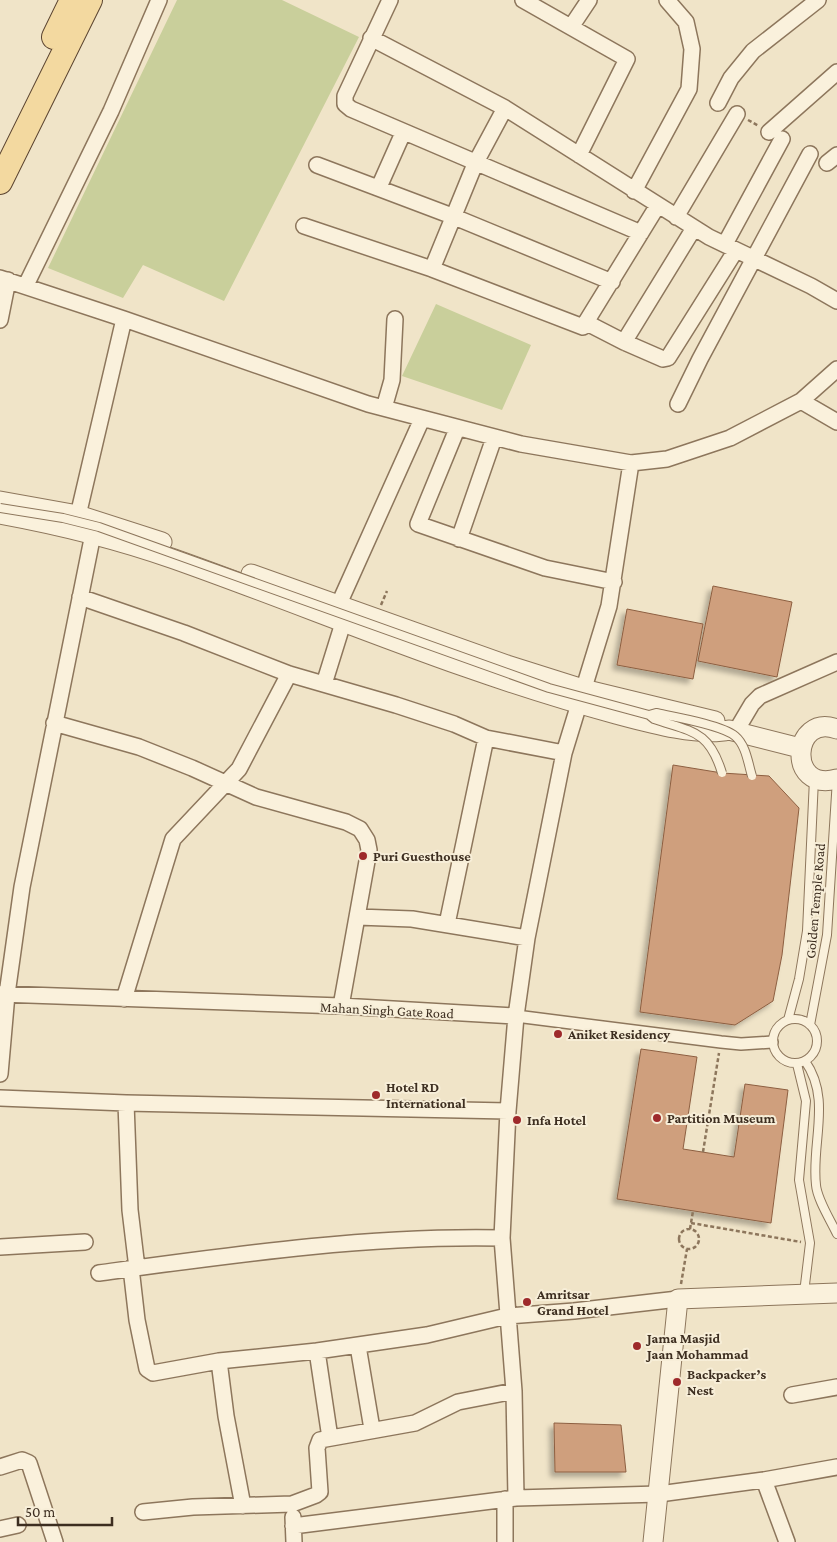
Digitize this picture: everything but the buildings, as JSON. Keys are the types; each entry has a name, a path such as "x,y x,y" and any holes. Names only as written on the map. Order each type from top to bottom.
{"main road":[{"path":"0,148 72,0"},
{"path":"0,182 90,0"}],"street":[{"path":"26,286 111,111 159,0"},
{"path":"390,0 345,96 346,104 351,109 475,164 641,233"},
{"path":"523,0 627,59 579,155"},
{"path":"575,20 589,0"},
{"path":"634,191 689,89 692,49 686,22 667,0"},
{"path":"718,103 731,78 753,51 818,0"},
{"path":"371,38 505,108 694,228 754,260 811,286 837,301"},
{"path":"587,323 663,359 668,358 730,247 776,135 837,72"},
{"path":"432,268 475,164 505,108"},
{"path":"676,217 737,114"},
{"path":"379,187 403,133"},
{"path":"678,404 700,359 810,154"},
{"path":"317,165 379,187 612,282"},
{"path":"304,226 432,268 583,327 658,205"},
{"path":"624,342 694,228"},
{"path":"0,320 4,279 124,318 384,408 494,438 631,463 668,459 695,452 730,438 801,401 837,370"},
{"path":"0,1074 4,994 22,887 80,597 86,524 124,318"},
{"path":"384,408 392,380 395,319"},
{"path":"801,401 837,422"},
{"path":"324,684 341,614 422,419"},
{"path":"457,429 418,524 545,568 614,582"},
{"path":"458,539 494,438"},
{"path":"505,1542 514,1462 514,1391 502,1238 508,1111 516,1016 527,938 564,753 602,630 614,582 631,463"},
{"path":"0,501 86,524 173,559 341,614 512,683 581,697 656,724 717,732 732,730 800,748"},
{"path":"0,514 86,524"},
{"path":"80,597 184,632 289,674 454,724 486,738 564,753"},
{"path":"732,730 760,696 837,662"},
{"path":"124,999 174,839 239,769 289,674"},
{"path":"54,723 139,747 192,768 256,797 338,819 360,829 367,840 369,850 341,1006"},
{"path":"837,729 824,727 816,729 808,734 800,748 802,765 814,777 825,780 837,779"},
{"path":"448,924 486,738"},
{"path":"358,917 412,919 527,938"},
{"name":"Mahan Singh Gate Road","path":"4,994 341,1006 516,1016 721,1042 741,1044 772,1042"},
{"path":"0,1098 126,1103 508,1111"},
{"path":"126,1103 136,1320 148,1371 157,1372 219,1361 358,1346 427,1335 507,1316 574,1311 678,1299 837,1293"},
{"path":"99,1273 351,1244 454,1237 502,1238"},
{"path":"0,1248 85,1242"},
{"path":"653,1542 678,1299"},
{"path":"358,1346 372,1429"},
{"path":"317,1351 330,1438"},
{"path":"219,1361 226,1416 243,1506"},
{"path":"792,1395 837,1387"},
{"path":"143,1512 194,1507 292,1504 316,1496 320,1492 317,1445 320,1440 372,1429 415,1423 458,1402 514,1391"},
{"path":"0,1467 22,1460 29,1463 55,1542"},
{"path":"293,1526 511,1499 659,1494 764,1480 837,1467"},
{"path":"764,1480 787,1542"},
{"path":"292,1504 294,1542"},
{"path":"0,1530 18,1525"}],"lane":[{"path":"0,508 63,518 99,527 549,688 649,715 654,720 700,734 714,750 722,773"},
{"path":"649,715 656,713 712,726 735,736 744,747 752,776"},
{"name":"Golden Temple Road","path":"788,1020 799,979 808,931 814,777"},
{"name":"Golden Temple Road","path":"810,1025 827,935 837,779"},
{"path":"801,1063 815,1052 817,1038 810,1025 800,1019 788,1020 776,1028 772,1042 777,1056 783,1060 801,1063 811,1070 820,1104 816,1186 837,1234"},
{"path":"801,1063 806,1101 799,1180 810,1243 804,1295"}],"path":[{"path":"703,1152 721,1042"},
{"path":"690,1229 693,1211"},
{"path":"691,1223 810,1243"},
{"path":"690,1229 696,1233 698,1241 693,1248 686,1249 680,1245 679,1236 682,1232 690,1229"},
{"path":"678,1299 686,1249"}],"green space":[{"path":"177,0 282,0 359,37 224,301 143,265 123,298 48,268"},
{"path":"436,304 531,345 502,410 402,376"}],"place":[{"name":"Puri Guesthouse","path":"363,856"},
{"name":"Aniket Residency","path":"558,1034"},
{"name":"Hotel RD International","path":"376,1095"},
{"name":"Partition Museum","path":"657,1118"},
{"name":"Infa Hotel","path":"517,1120"},
{"name":"Amritsar Grand Hotel","path":"527,1302"},
{"name":"Jama Masjid Jaan Mohammad","path":"637,1346"},
{"name":"Backpacker’s Nest","path":"677,1382"}]}
